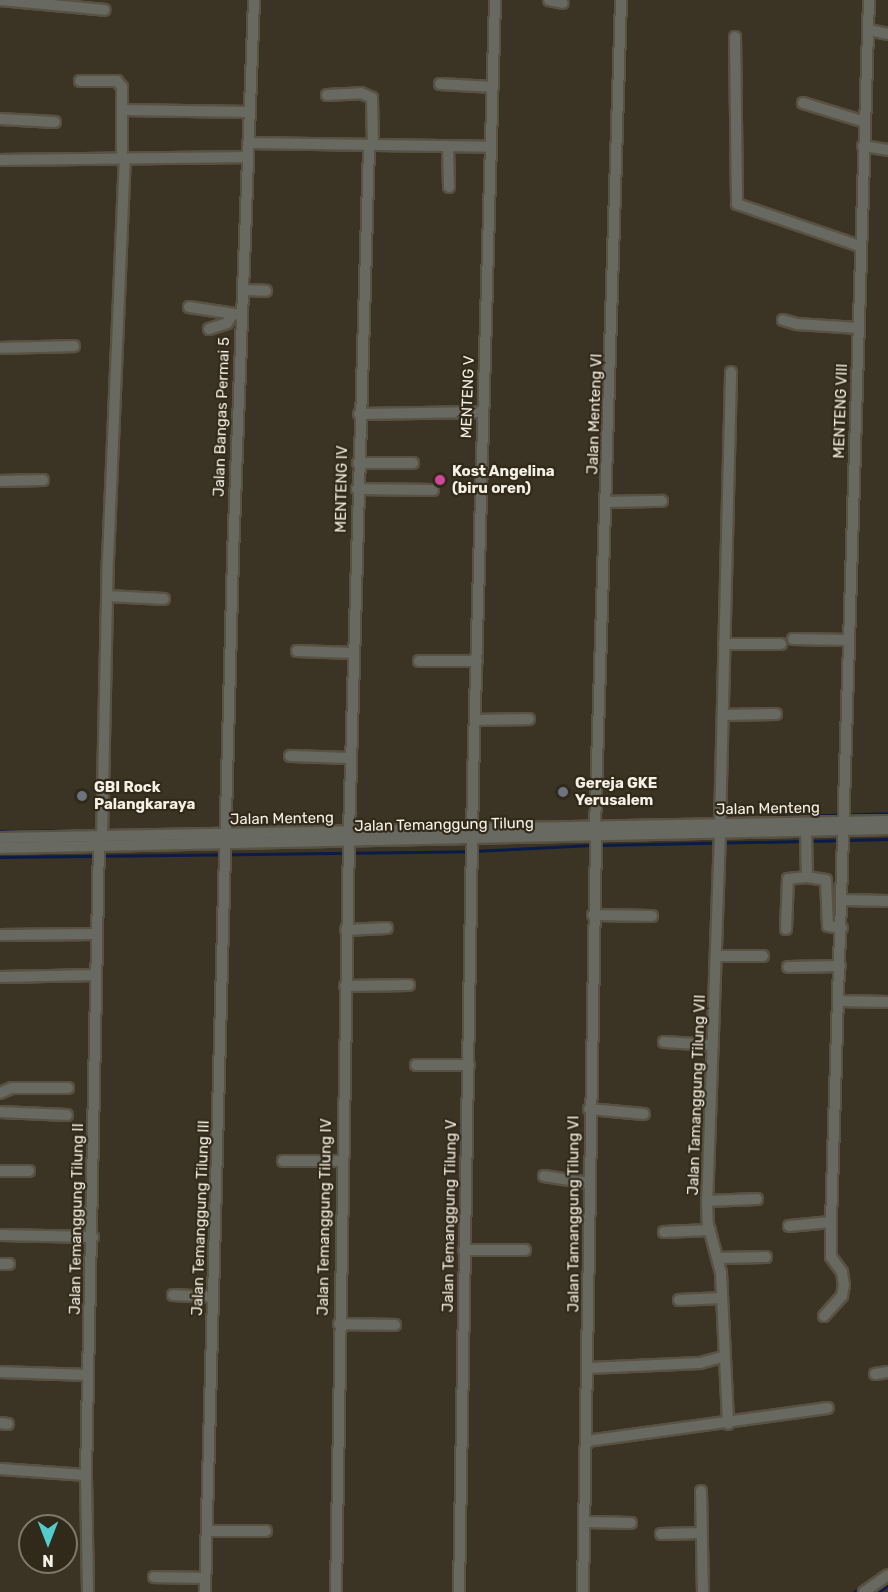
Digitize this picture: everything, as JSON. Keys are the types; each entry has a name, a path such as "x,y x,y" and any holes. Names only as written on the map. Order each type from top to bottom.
{"street":[{"path":"0,0 105,10"},
{"name":"Jalan Bangas Permai 5","path":"226,840 236,315 243,290 254,0"},
{"name":"MENTENG V","path":"473,836 482,412 495,0"},
{"path":"549,0 563,3"},
{"name":"Jalan Menteng VI","path":"596,832 608,502 621,0"},
{"name":"MENTENG VIII","path":"824,1316 842,1296 844,1285 842,1272 831,1257 831,1222 843,900 860,246 869,30 868,0"},
{"path":"869,30 888,34"},
{"path":"735,37 736,204 860,246"},
{"name":"Jalan Temanggung Tilung II","path":"80,81 120,83 123,110 119,325 107,596 96,975 93,1237 86,1475 88,1592"},
{"path":"440,84 493,87"},
{"name":"MENTENG IV","path":"327,94 361,93 372,98 358,414 349,838"},
{"path":"803,103 865,122"},
{"path":"123,110 249,112"},
{"path":"0,119 55,122"},
{"path":"248,143 490,147"},
{"path":"448,146 449,187"},
{"path":"863,146 888,150"},
{"path":"0,160 248,157"},
{"path":"243,290 266,291"},
{"path":"189,307 236,315"},
{"path":"209,329 226,323 236,315"},
{"path":"783,320 797,324 858,328"},
{"path":"0,348 74,346"},
{"name":"Jalan Tamanggung Tilung VII","path":"728,1424 723,1357 722,1298 718,1258 710,1230 707,1201 717,956 731,372"},
{"path":"358,414 482,412"},
{"path":"358,463 413,463"},
{"path":"0,481 43,480"},
{"path":"357,489 433,490"},
{"path":"608,502 662,501"},
{"path":"107,596 164,599"},
{"path":"793,639 849,640"},
{"path":"724,644 781,644"},
{"path":"297,651 352,653"},
{"path":"419,661 477,661"},
{"path":"723,715 776,714"},
{"path":"476,720 529,719"},
{"path":"290,756 350,758"},
{"name":"Jalan Menteng","path":"720,829 845,826 888,821"},
{"name":"Jalan Temanggung Tilung","path":"0,848 100,842 473,836 720,829 806,831 845,826 888,829"},
{"path":"806,831 807,877"},
{"name":"Jalan Tamanggung Tilung VI","path":"583,1592 589,1368 589,1109 596,832"},
{"name":"Jalan Temanggung Tilung V","path":"459,1592 473,836"},
{"path":"0,838 100,842"},
{"name":"Jalan Temanggung Tilung IV","path":"336,1592 341,1161 349,838"},
{"name":"Jalan Temanggung Tilung III","path":"205,1592 226,840"},
{"path":"786,929 788,879 807,877 826,880 828,926 842,928"},
{"path":"843,900 888,902"},
{"path":"593,915 652,916"},
{"path":"346,930 387,928"},
{"path":"0,935 97,934"},
{"path":"717,956 763,956"},
{"path":"788,967 840,966"},
{"path":"0,976 96,975"},
{"path":"345,986 409,985"},
{"path":"839,1001 888,1002"},
{"path":"664,1042 713,1045"},
{"path":"416,1065 469,1065"},
{"path":"0,1093 12,1088 68,1088"},
{"path":"589,1109 644,1114"},
{"path":"0,1112 67,1115"},
{"path":"283,1161 341,1161"},
{"path":"0,1171 29,1171"},
{"path":"544,1176 588,1183"},
{"path":"707,1201 757,1199"},
{"path":"789,1226 831,1222"},
{"path":"664,1232 710,1230"},
{"path":"0,1235 93,1237"},
{"path":"464,1250 525,1250"},
{"path":"718,1258 766,1257"},
{"path":"173,1295 213,1297"},
{"path":"679,1300 722,1298"},
{"path":"339,1324 395,1325"},
{"path":"589,1368 700,1364 723,1357"},
{"path":"0,1372 88,1375"},
{"path":"875,1374 888,1372"},
{"path":"587,1442 728,1424 828,1408"},
{"path":"0,1469 86,1475"},
{"path":"702,1491 703,1592"},
{"path":"585,1521 631,1523"},
{"path":"207,1531 266,1531"},
{"path":"661,1534 702,1533"},
{"path":"864,1592 888,1575"},
{"path":"154,1577 205,1578"}],"waterway":[{"path":"638,821 888,813"},
{"path":"0,831 211,829"},
{"path":"809,841 888,839"},
{"path":"599,845 802,841"},
{"path":"0,857 473,851 592,845"},
{"path":"854,1592 866,1584"},
{"path":"878,1592 888,1585"}],"place":[{"name":"Kost Angelina (biru oren)","path":"440,480"},
{"name":"Gereja GKE Yerusalem","path":"563,792"},
{"name":"GBI Rock Palangkaraya","path":"82,796"}]}
